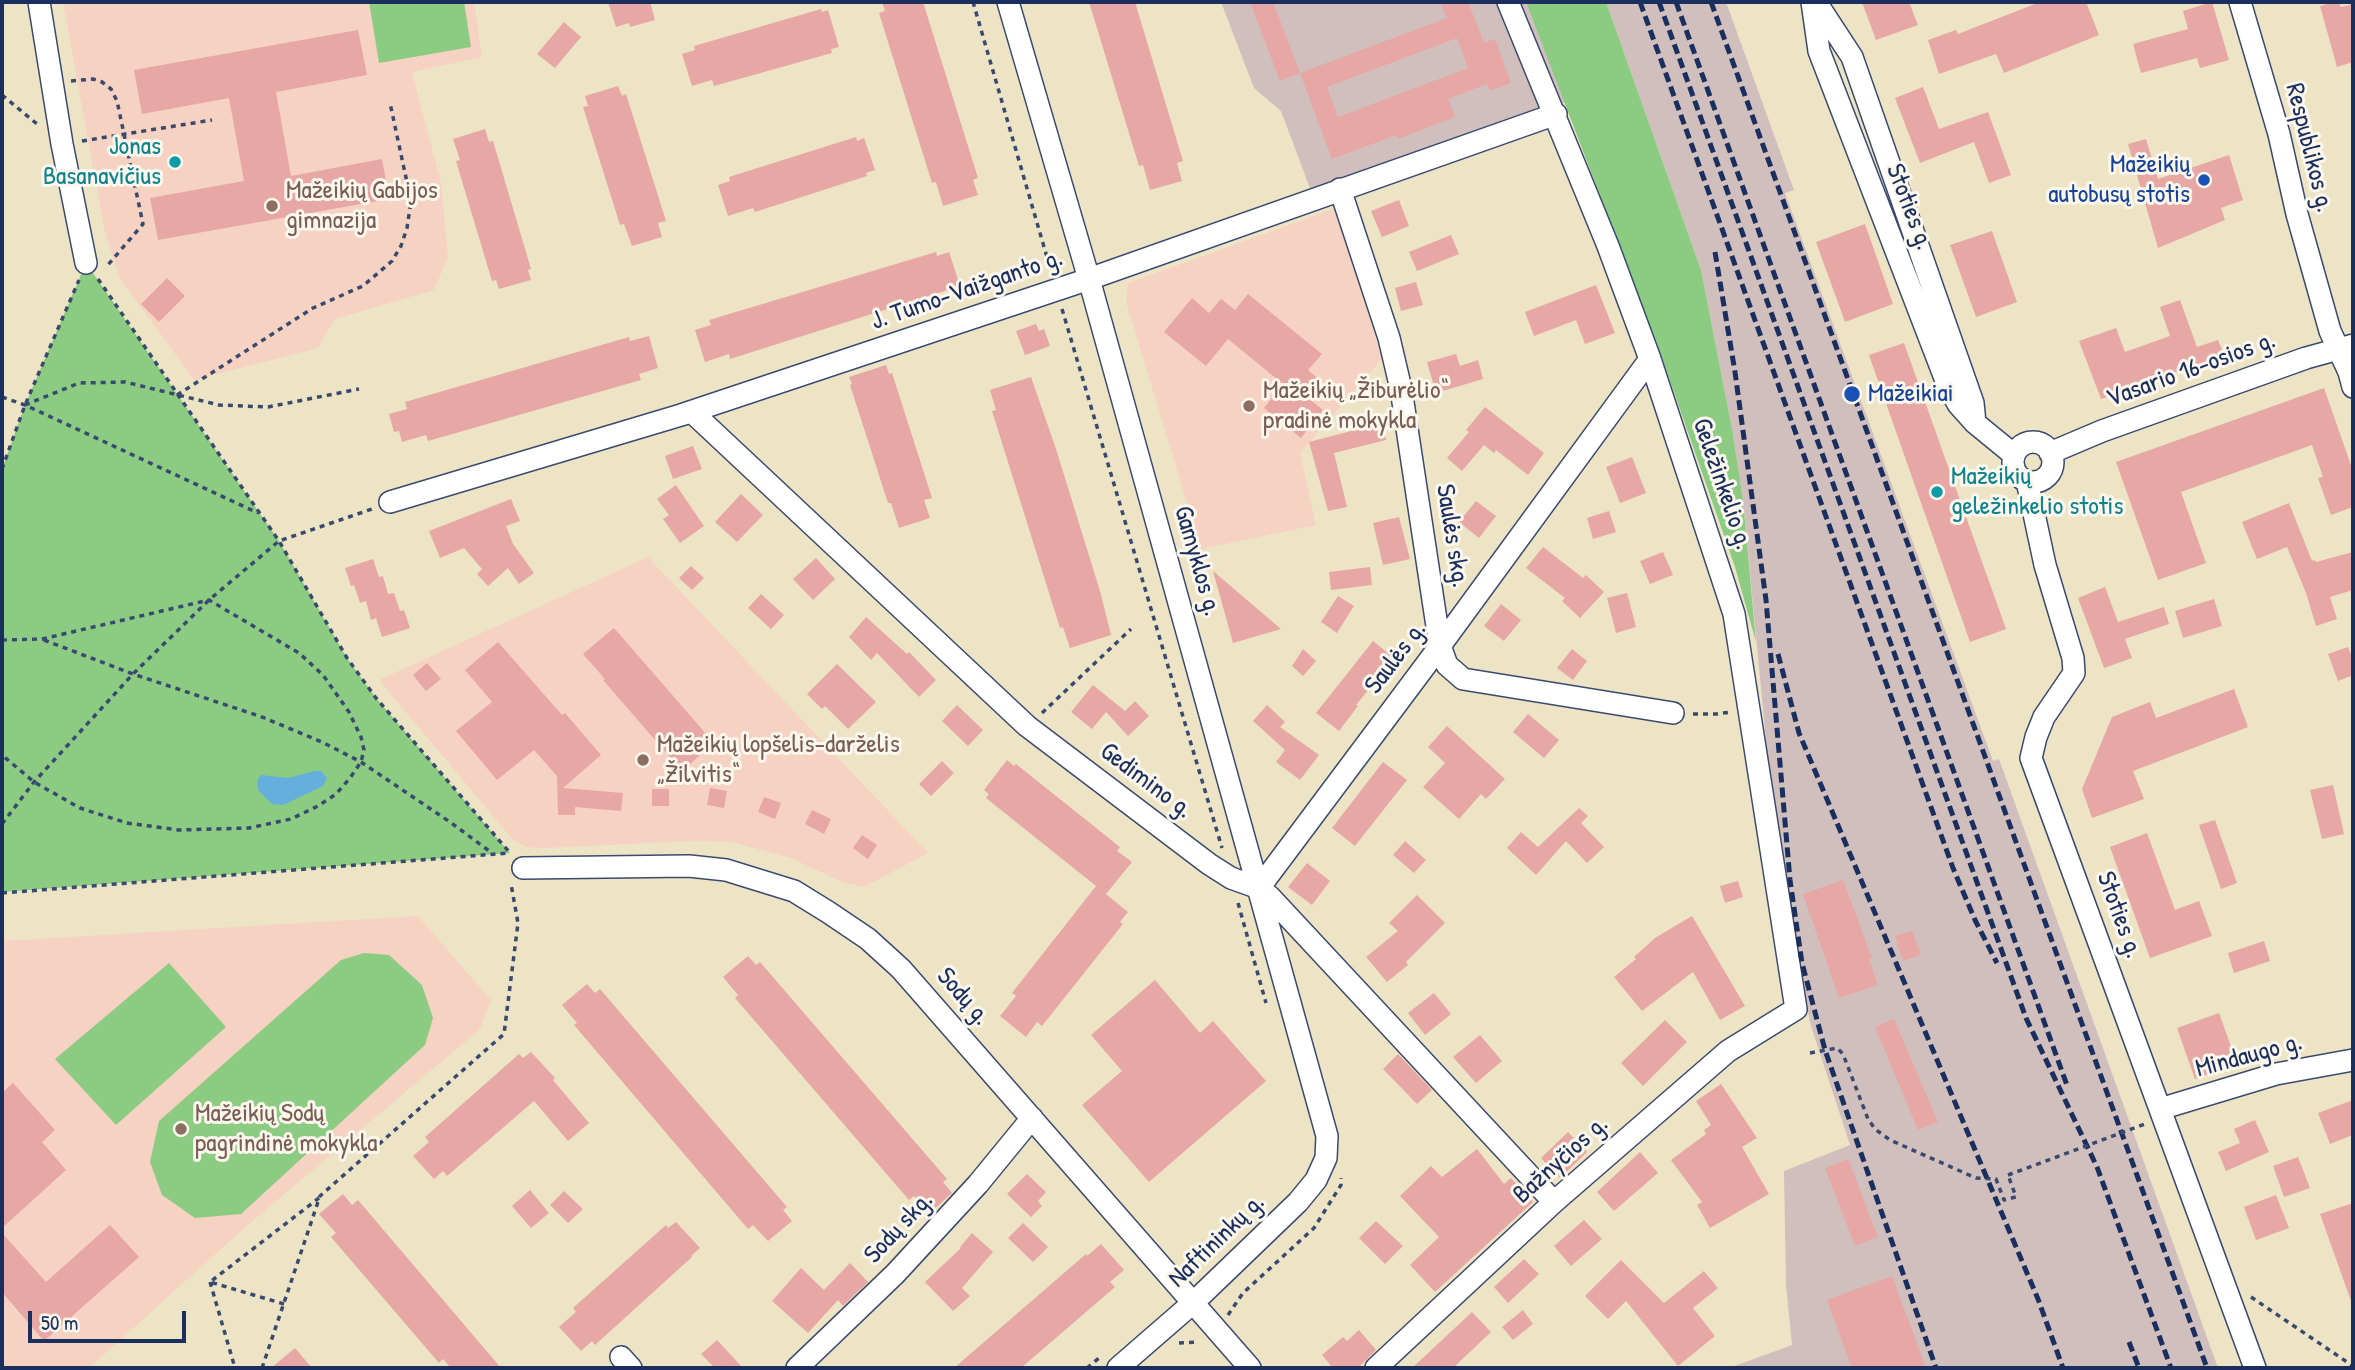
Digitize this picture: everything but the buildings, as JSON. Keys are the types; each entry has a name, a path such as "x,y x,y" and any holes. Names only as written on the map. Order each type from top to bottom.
{"street":[{"path":"39,2 62,144 92,270"},
{"name":"Gamyklos g.","path":"1008,2 1089,279 1327,1136"},
{"name":"Geležinkelio g.","path":"1508,2 1556,114 1650,359 1734,614 1796,1009"},
{"name":"Stoties g.","path":"1814,2 1819,51 1948,386 1958,404 1975,424 2014,455"},
{"name":"Respublikos g.","path":"2240,2 2279,134 2322,305 2330,331 2346,347 2353,387"},
{"name":"J. Tumo-Vaižganto g.","path":"390,502 692,412 1089,279 1556,114"},
{"name":"Saulės skg.","path":"1340,189 1389,338 1401,388 1440,646 1447,665 1463,678 1673,713"},
{"name":"Vasario 16-osios g.","path":"2050,453 2102,431 2306,358 2346,347"},
{"name":"Saulės g.","path":"1259,888 1650,359"},
{"name":"Gedimino g.","path":"692,412 1027,726 1231,878 1259,888 1270,897 1554,1202"},
{"path":"2041,444 2050,453 2050,472 2040,481 2027,481 2017,474 2014,455 2022,445 2041,444"},
{"name":"Stoties g.","path":"2027,481 2045,565 2073,658 2074,673 2044,717 2031,758 2153,1116 2222,1277 2255,1368"},
{"name":"Sodų g.","path":"513,866 689,866 726,870 794,891 868,939 901,969 1250,1368"},
{"name":"Bažnyčios g.","path":"1376,1368 1554,1202 1728,1051 1796,1009"},
{"name":"Mindaugo g.","path":"2153,1116 2276,1074 2353,1060"},
{"name":"Sodų skg.","path":"797,1368 895,1275 978,1184 1032,1118"},
{"name":"Naftininkų g.","path":"1112,1360 1194,1302 1307,1191 1316,1180 1326,1158 1327,1136"}],"path":[{"path":"973,2 1268,1009"},
{"path":"2,469 25,405 92,270 143,224 117,101 111,89 93,79 52,83"},
{"path":"2,95 62,144 212,120"},
{"path":"177,395 313,308 363,286 392,261 407,228 411,201 390,103"},
{"path":"92,270 279,541 347,658 376,698 513,866 518,923 504,1034 320,1196 210,1282"},
{"path":"25,405 79,383 125,382 219,405 268,407 359,389"},
{"path":"2,397 25,405 260,514"},
{"path":"2,824 34,782 134,674 209,600 279,541 390,502"},
{"path":"2,640 42,639 209,600 299,653 323,675 349,712 361,737 363,750 360,762 336,794 291,819 248,828 178,831 127,823 80,808 34,782 2,755"},
{"path":"1027,726 1131,629"},
{"path":"42,639 134,674 262,717 322,742 360,762 513,866"},
{"path":"2,893 492,854"},
{"path":"1810,1053 1837,1048 1843,1054 1868,1119 1875,1129 1890,1140 1976,1178 1996,1179 2004,1200 2016,1197 2008,1175 2153,1116"},
{"path":"1177,1343 1199,1342 1232,1312 1243,1293 1314,1228 1341,1185 1342,1171"},
{"path":"262,1368 320,1196"},
{"path":"2222,1277 2353,1366"},
{"path":"210,1282 284,1304"},
{"path":"210,1282 235,1368"},
{"path":"1087,1368 1112,1360"}],"shaded area":[{"name":"Mažeikių Gabijos gimnazija","path":"63,2 474,2 482,57 412,72 441,183 448,257 434,290 335,319 318,348 194,380 119,277 104,228"},
{"path":"1221,2 1526,2 1566,102 1311,191 1281,111 1254,88"},
{"path":"1606,2 1726,2 1794,190 1785,193 1993,761 1999,759 2218,1368 1729,1368 1792,1345 1786,1285 1784,1171 1850,1145 1811,1026 1794,946 1773,814 1743,500 1701,270"},
{"name":"Mažeikių „Žiburėlio“ pradinė mokykla","path":"1336,208 1382,359 1300,453 1316,525 1201,549 1126,302 1128,283"},
{"name":"Mažeikių lopšelis-darželis „Žilvitis“","path":"648,557 928,853 864,887 842,882 791,858 731,842 526,847 513,840 379,680"},
{"name":"Mažeikių Sodų pagrindinė mokykla","path":"418,916 491,1000 480,1029 242,1230 89,1368 2,1368 2,941"}],"green space":[{"path":"369,2 464,2 471,47 379,63"},
{"path":"1526,2 1606,2 1701,270 1743,500 1756,642 1735,567 1661,355"},
{"path":"86,263 279,541 347,658 376,698 510,853 2,892 2,469 25,405"},
{"path":"364,953 389,955 422,985 433,1018 425,1045 241,1214 195,1218 162,1195 150,1162 159,1121 341,960"},
{"path":"169,963 226,1027 116,1125 55,1059"}],"water":[{"path":"321,771 327,778 323,786 283,805 272,804 258,790 257,781 261,775 288,778"}],"railway":[{"path":"1640,2 1953,868 1997,963"},
{"path":"1659,2 2026,1018 2097,1167 2171,1368"},
{"path":"1676,2 2068,1088"},
{"path":"1711,2 2207,1368"},
{"path":"1715,252 1735,372 1766,600 1790,880 1802,963 1825,1050 1936,1368"},
{"path":"1778,654 1799,733 2038,1299 2063,1368"},
{"path":"2129,1342 2139,1368"}],"place":[{"name":"Jonas Basanavičius","path":"175,162"},
{"name":"Mažeikių autobusų stotis","path":"2204,180"},
{"name":"Mažeikių Gabijos gimnazija","path":"272,206"},
{"name":"Mažeikiai","path":"1852,394"},
{"name":"Mažeikių „Žiburėlio“ pradinė mokykla","path":"1249,406"},
{"name":"Mažeikių geležinkelio stotis","path":"1937,492"},
{"name":"Mažeikių lopšelis-darželis „Žilvitis“","path":"643,760"},
{"name":"Mažeikių Sodų pagrindinė mokykla","path":"181,1129"}]}
